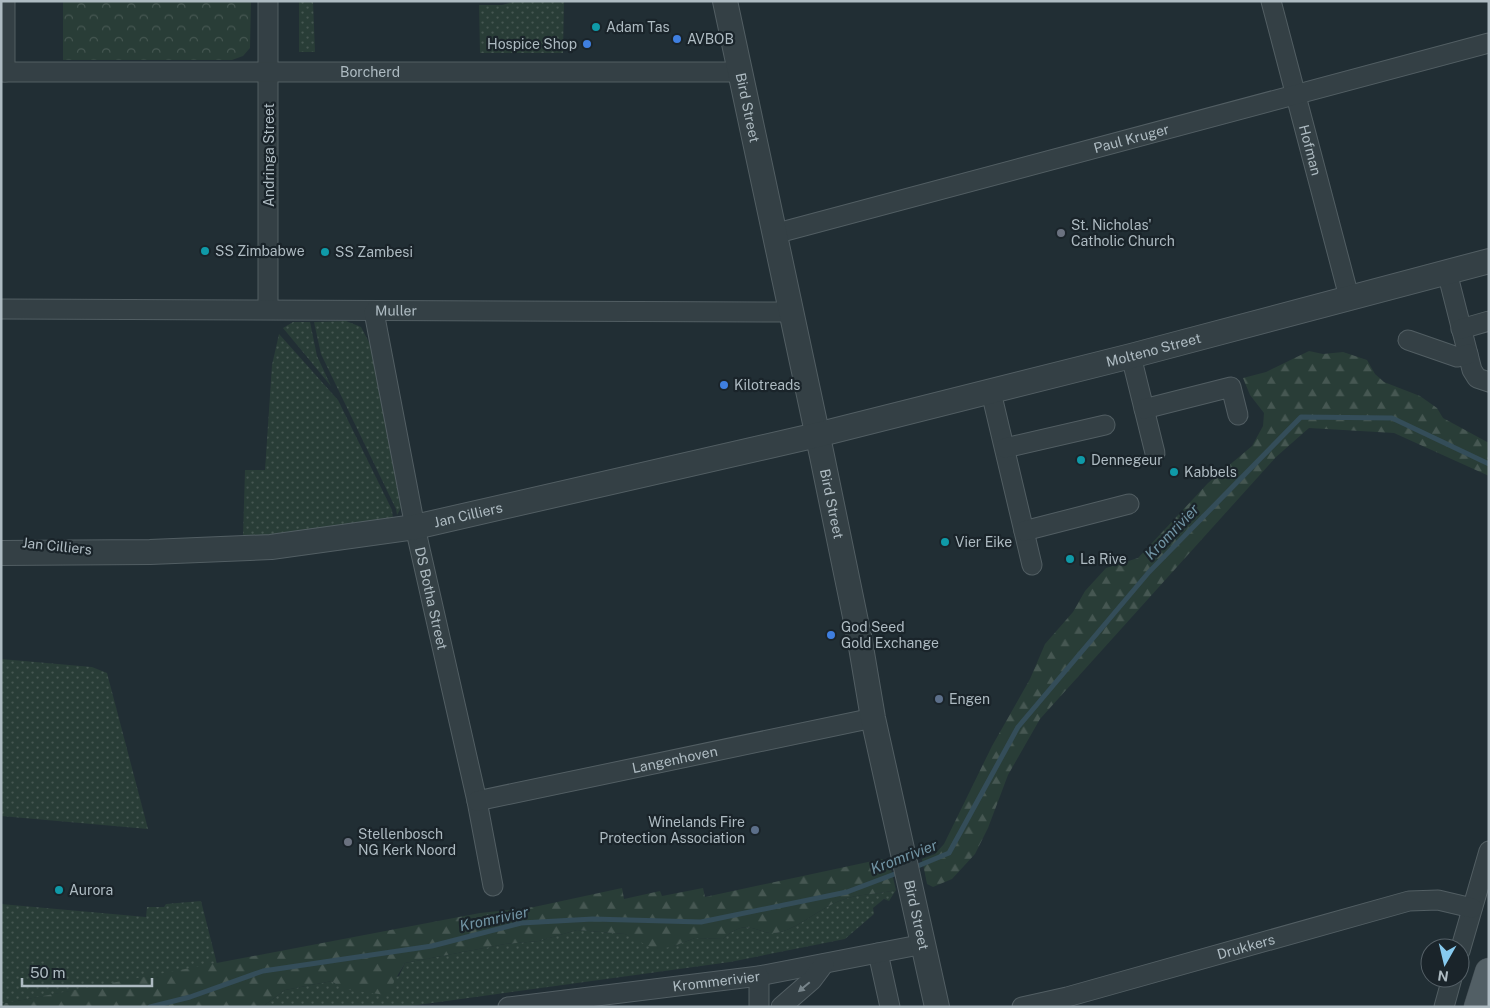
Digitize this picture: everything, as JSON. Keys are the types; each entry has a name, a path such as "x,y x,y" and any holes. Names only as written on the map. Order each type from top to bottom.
{"main road":[{"path":"1478,1007 1489,972"}],"street":[{"path":"3,72 5,1"},
{"name":"Andringa Street","path":"268,1 268,309"},
{"name":"Bird Street","path":"725,1 860,641 873,718 937,1007"},
{"name":"Hofman","path":"1271,1 1349,297"},
{"name":"Paul Kruger","path":"774,234 1489,43"},
{"name":"Borcherd","path":"3,72 739,72"},
{"name":"Molteno Street","path":"817,435 1131,356 1489,261"},
{"path":"1447,272 1458,320 1477,378 1489,382"},
{"name":"Muller","path":"1,309 268,309 374,312 790,312"},
{"name":"DS Botha Street","path":"374,312 415,527 477,801 493,886"},
{"path":"1458,320 1489,321"},
{"path":"1408,340 1458,357 1468,354"},
{"path":"1131,356 1155,453"},
{"path":"1144,409 1231,387 1238,415"},
{"path":"991,392 1032,565"},
{"path":"1005,448 1105,425"},
{"name":"Jan Cilliers","path":"1,553 271,546 415,527 817,435"},
{"path":"1024,531 1129,504"},
{"name":"Jan Cilliers","path":"1,541 112,551"},
{"name":"Langenhoven","path":"477,801 873,718"},
{"path":"1464,938 1489,851"},
{"name":"Drukkers","path":"1022,1007 1067,998 1409,901 1438,900 1472,908"},
{"name":"Krommerivier","path":"508,1007 759,976 924,944"},
{"path":"878,953 890,1007"},
{"path":"780,1007 812,980 824,964"},
{"path":"759,976 759,1007"},
{"path":"1444,1007 1449,988"}],"green space":[{"path":"63,1 251,1 250,48 243,56 232,60 63,60"},
{"path":"299,1 313,1 315,52 299,52"},
{"path":"516,1 564,1 563,53 480,53 479,5 502,5"},
{"path":"346,321 361,327 371,346 401,493 402,506 397,515 396,509 321,354 314,322"},
{"path":"293,322 310,322 317,356 331,386 283,328"},
{"path":"279,334 338,400 392,510 393,519 307,532 243,537 245,470 265,470 272,365"},
{"path":"1309,351 1323,354 1343,352 1367,360 1375,374 1384,382 1420,396 1437,408 1443,418 1489,443 1489,476 1394,433 1309,428 1276,457 1040,719 1008,775 988,828 975,854 952,879 933,887 927,884 922,859 935,854 944,844 992,746 1030,679 1045,644 1073,612 1085,591 1106,568 1138,558 1208,483 1252,446 1263,426 1264,413 1250,395 1243,378 1266,372"},
{"path":"1,659 92,667 107,673 148,829 1,816"},
{"path":"882,859 890,865 896,890 839,901 796,926 781,932 772,933 747,927 740,928 723,939 695,938 656,950 625,934 577,930 539,941 505,944 405,963 386,995 342,989 332,981 285,990 262,1007 1,1007 1,1004 480,913 534,907 622,888 624,899 660,891 662,896 703,888 705,897"},
{"path":"896,890 889,901 884,899 873,908 874,914 845,939 730,962 403,1007 262,1007 285,990 332,981 348,989 365,988 399,976 405,963 505,944 539,941 577,930 625,934 637,939 674,946 695,938 723,939 740,928 747,927 765,932 781,932 796,926 839,901"},
{"path":"201,901 217,964 1,1004 1,904 146,917 147,907 164,907 166,904"}],"waterway":[{"name":"Kromrivier","path":"913,868 949,853 1018,727 1149,572 1301,417 1392,418 1489,464"},
{"name":"Kromrivier","path":"150,1007 190,997 263,971 432,946 521,923 593,919 701,922 847,892 900,872"}],"place":[{"name":"Adam Tas","path":"596,27"},
{"name":"AVBOB","path":"677,39"},
{"name":"Hospice Shop","path":"587,44"},
{"name":"St. Nicholas' Catholic Church","path":"1061,233"},
{"name":"SS Zimbabwe","path":"205,251"},
{"name":"SS Zambesi","path":"325,252"},
{"name":"Kilotreads","path":"724,385"},
{"name":"Dennegeur","path":"1081,460"},
{"name":"Kabbels","path":"1174,472"},
{"name":"Vier Eike","path":"945,542"},
{"name":"La Rive","path":"1070,559"},
{"name":"God Seed Gold Exchange","path":"831,635"},
{"name":"Engen","path":"939,699"},
{"name":"Winelands Fire Protection Association","path":"755,830"},
{"name":"Stellenbosch NG Kerk Noord","path":"348,842"},
{"name":"Aurora","path":"59,890"}]}
